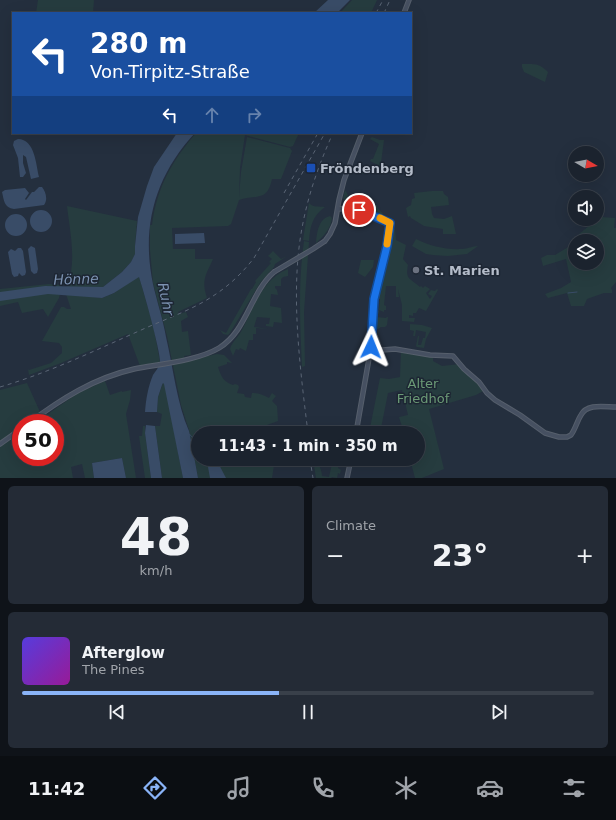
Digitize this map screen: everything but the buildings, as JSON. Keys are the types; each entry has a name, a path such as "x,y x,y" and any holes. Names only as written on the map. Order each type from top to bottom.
{"main road":[{"path":"404,12 409,0"},
{"path":"41,414 80,389 108,376 207,354 219,348 231,338 238,329 262,284 274,272 325,241 334,228 344,180 362,134"},
{"path":"338,209 349,208 359,210 390,223 387,246 374,299 371,320 370,351 357,426"},
{"path":"371,342 381,350"},
{"path":"370,351 395,349 430,355 453,356 464,369 479,382 490,397 520,415 545,433 554,436 564,437 571,435 580,415 588,408 616,407"},
{"path":"0,444 12,435"},
{"path":"347,478 350,466"}],"green space":[{"path":"38,0 94,0 93,12 36,12"},
{"path":"352,0 377,0 371,12 341,12"},
{"path":"522,64 536,65 545,69 548,72 545,82 524,72"},
{"path":"195,134 299,134 293,146 290,147 245,135 240,168 239,198 241,172 247,137 290,148 292,151 281,179 272,179 267,191 261,196 239,200 231,224 228,226 172,228 173,249 195,249 195,259 213,259 204,282 207,298 178,312 179,314 186,312 188,317 181,321 182,332 188,331 191,355 184,356 185,361 217,354 224,355 232,363 227,362 227,364 218,367 219,371 223,379 227,382 233,385 238,385 239,387 237,393 244,394 245,397 251,398 252,393 256,393 269,398 272,393 276,396 272,401 277,406 278,421 268,426 191,426 191,441 181,405 167,336 153,283 150,250 150,225 152,225 154,211 167,175"},
{"path":"372,137 384,140 380,170 375,171 375,174 362,174 360,172 361,166 367,169 368,166 376,169 378,165 370,161 373,159 379,144 370,139"},
{"path":"345,190 350,199 364,204 377,205 378,209 384,216 358,204 346,202 343,198"},
{"path":"443,191 448,197 449,205 431,207 434,218 444,219 452,216 456,234 443,234 443,229 424,226 410,216 408,217 406,208 411,205 412,199 415,198 414,193"},
{"path":"309,203 314,206 325,207 317,214 312,222 309,241 303,240"},
{"path":"67,206 137,221 135,254 131,262 122,272 103,287 67,287 72,267 72,247"},
{"path":"330,216 332,218 329,228 316,243 321,223"},
{"path":"604,217 615,218 616,282 611,288 612,293 604,293 587,299 584,306 571,306 567,293 548,298 545,294 561,288 571,282 568,270 604,270 604,234 579,234 589,226 604,226"},
{"path":"389,227 395,229 396,240 406,245 403,259 408,265 407,274 409,278 420,287 421,286 423,288 425,286 430,289 426,293 430,299 432,296 428,294 431,290 438,290 426,311 419,308 416,313 413,313 413,316 409,315 409,318 415,318 414,322 402,321 402,305 398,289 399,297 396,297 396,286 386,286 384,305 386,306 386,310 384,310 384,312 379,310 380,299 374,299"},
{"path":"416,239 432,246 450,249 464,249 478,246 467,254 448,256 433,255 426,254 412,246"},
{"path":"304,241 309,242 304,312 305,366 302,367 300,288"},
{"path":"568,247 568,268 566,259 543,266 541,258 547,255 555,255"},
{"path":"273,251 281,259 287,256 275,264 260,283 230,333 228,335 223,334 220,330 226,333 256,282 255,281 271,263 269,262 272,259 268,256"},
{"path":"361,260 374,260 373,267 365,277 358,273"},
{"path":"288,269 288,276 281,279 281,286 275,286 278,295 271,294 270,306 281,308 282,323 274,322 273,327 266,326 266,324 269,324 270,318 257,317 254,327 269,329 256,328 256,334 253,334 253,340 249,340 246,351 240,348 239,350 236,349 233,356 230,349 231,346 241,332 255,303 265,287 279,274"},
{"path":"139,276 154,329 160,362 147,366 146,364 140,366 128,334 29,375 28,369 29,370 51,363 62,353 62,347 59,343 42,341 61,307 71,309 66,294 102,298 114,293"},
{"path":"49,284 62,285 59,298 48,317 43,309 22,313 18,302 0,306 0,289"},
{"path":"372,310 379,311 376,317 388,317 387,325 385,327 371,329"},
{"path":"410,324 432,328 426,339 424,348 416,346 418,336 418,345 421,345 423,338 425,338 426,332 416,330 415,336 413,336 414,331 410,330"},
{"name":"Alter Friedhof","path":"401,350 433,355 433,361 442,366 460,364 485,390 476,395 429,409 444,469 422,478 415,478 412,466 425,466 425,426 402,426 399,417 408,415 402,390 388,393 381,426 370,426 380,378 389,379 400,377"},
{"path":"105,381 110,395 131,390 126,414 136,478 126,478 122,458 92,463 94,478 85,478 82,464 71,467 73,478 0,478 0,447 12,439 12,466 64,466 64,414 48,414 78,393"},
{"path":"27,383 40,412 37,414 12,414 12,433 0,442 0,390"},
{"path":"163,383 165,384 183,478 162,478 155,426 160,426 162,414 157,412 158,397"},
{"path":"143,426 145,426 151,478 145,478 139,436 142,436"},
{"path":"196,466 274,466 272,478 198,478"},
{"path":"314,466 320,466 322,476 329,477 331,466 339,466 338,468 341,470 340,474 338,473 337,478 316,478"}],"water":[{"path":"328,0 350,0 338,12 315,12"},
{"path":"176,134 194,134 181,149 161,185 154,203 150,223 149,242 153,284 178,397 191,440 191,466 196,466 198,478 183,478 163,383 158,397 157,412 145,412 150,384 153,375 160,364 160,358 152,322 139,277 114,293 102,298 48,294 0,301 0,292 45,286 103,287 122,272 131,262 135,254 138,217 154,167"},
{"path":"18,139 24,140 31,148 36,160 39,177 31,179 26,157 23,155 23,163 26,173 23,177 20,177 18,158 13,145 14,141"},
{"path":"39,187 42,187 45,191 46,201 44,205 14,209 6,205 2,192 5,190 25,188 29,193 25,199 26,200 32,192"},
{"path":"41,210 49,213 52,221 49,229 41,232 33,229 30,221 33,213"},
{"path":"12,214 20,214 27,221 27,229 20,236 12,236 5,229 5,221"},
{"path":"204,233 205,243 175,244 175,234"},
{"path":"31,246 35,248 38,269 37,273 34,274 31,271 28,249"},
{"path":"18,248 21,248 23,251 26,272 25,275 22,276 19,273 18,276 14,277 12,274 8,252 11,249 15,251"},
{"path":"146,425 155,426 162,478 151,478 145,433"},
{"path":"122,458 126,478 94,478 92,463"},
{"path":"220,466 226,478 210,478 208,467"}],"waterway":[{"path":"568,293 577,292"}],"railway":[{"path":"377,12 383,0"},
{"path":"384,12 390,0"},
{"path":"284,193 317,134"},
{"path":"0,387 88,354 179,314 207,300 227,286 254,258 324,134"},
{"path":"307,426 299,356 297,304 298,253 304,216 323,156 333,134"},
{"path":"311,466 313,478"}],"slow traffic":[{"path":"380,218 390,223 387,244"}],"place":[{"name":"Fröndenberg","path":"311,168"},
{"name":"St. Marien","path":"416,270"}],"route":[{"path":"359,210 390,223 387,246 372,310 371,347"}],"water label":[{"name":"Hönne","path":"76,279"},
{"name":"Ruhr","path":"166,299"}]}
